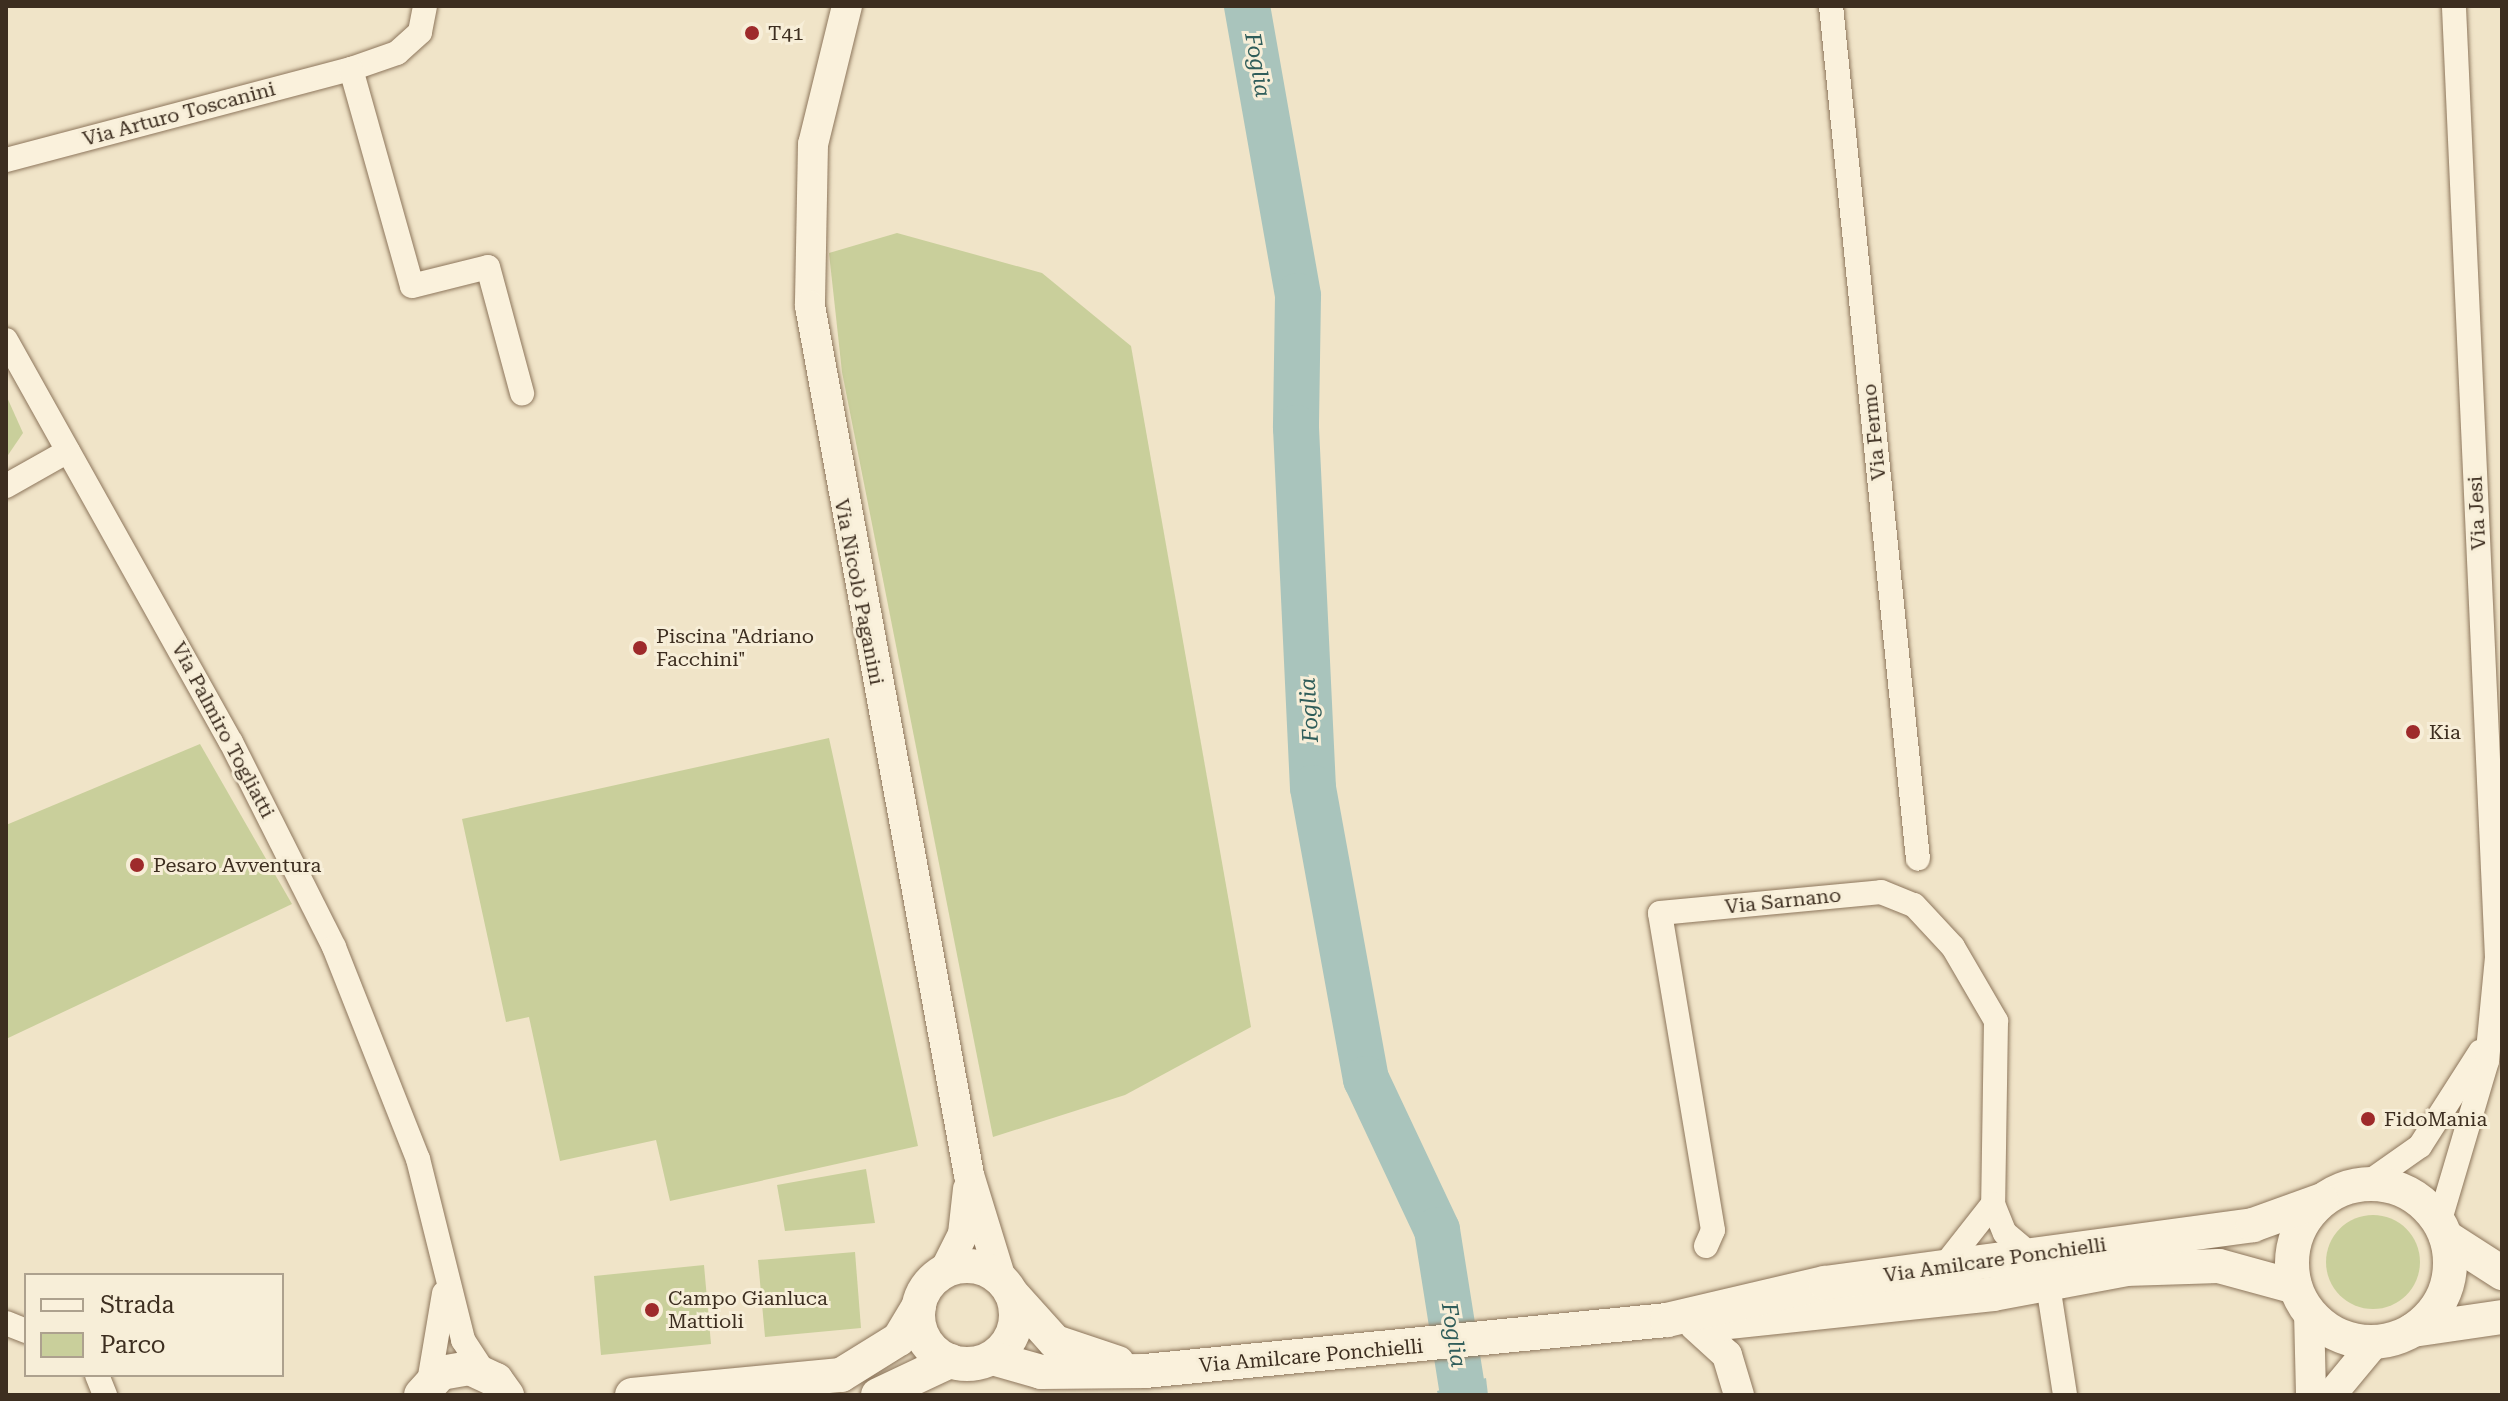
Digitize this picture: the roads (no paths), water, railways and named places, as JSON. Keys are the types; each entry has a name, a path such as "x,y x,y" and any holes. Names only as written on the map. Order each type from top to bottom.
{"main road":[{"path":"2502,1273 2443,1230 2408,1193 2366,1184 2322,1200 2295,1240 2302,1300 2345,1338 2375,1342 2413,1330 2502,1317"},
{"name":"Via Amilcare Ponchielli","path":"878,1395 950,1361 992,1358 1041,1372 1145,1371 1681,1323 2041,1272 2253,1225 2322,1200"},
{"path":"2413,1330 2445,1289 2443,1230"},
{"path":"632,1395 841,1375 899,1339 944,1272 974,1266 1006,1286 1016,1322 992,1358"},
{"name":"Via Amilcare Ponchielli","path":"1681,1323 1763,1294 1941,1270 2041,1272 2219,1266 2302,1300"},
{"name":"Via Amilcare Ponchielli","path":"1006,1286 1055,1342 1145,1371"},
{"path":"919,1306 924,1339 950,1361"},
{"path":"425,1389 455,1368 503,1388"},
{"path":"1049,1395 1145,1371"}],"street":[{"name":"Via Arturo Toscanini","path":"6,160 351,69 409,43 420,32 425,6"},
{"name":"Via Nicolò Paganini","path":"847,6 813,144 810,306 969,1175 1006,1286"},
{"name":"Via Fermo","path":"1831,6 1918,859"},
{"name":"Via Jesi","path":"2443,1230 2479,1093 2493,1020 2497,958 2454,6"},
{"path":"351,69 412,286 488,267 522,393"},
{"name":"Via Palmiro Togliatti","path":"6,340 231,742 334,947 418,1159 463,1340 503,1388"},
{"path":"6,486 68,451"},
{"name":"Via Sarnano","path":"1706,1246 1713,1230 1660,913 1881,892 1914,905 1979,981 1996,1021 1993,1204 2005,1233 2041,1272"},
{"name":"Via Jesi","path":"2366,1184 2420,1146 2462,1087 2493,1020"},
{"name":"Via Nicolò Paganini","path":"944,1272 963,1234 969,1175"},
{"path":"1941,1270 1993,1204"},
{"path":"2041,1272 2065,1395"},
{"name":"Via Palmiro Togliatti","path":"425,1389 445,1275"},
{"path":"2302,1300 2311,1395"},
{"path":"1681,1323 1727,1355 1739,1395"},
{"path":"2331,1395 2375,1342"}],"water":[{"name":"Foglia","path":"1486,1378 1488,1395 1438,1395 1437,1391"}],"waterway":[{"name":"Foglia","path":"1247,6 1298,296 1296,428 1313,788 1366,1079 1437,1230 1463,1395"}],"place":[{"name":"T41","path":"752,33"},
{"name":"Piscina \"Adriano Facchini\"","path":"640,648"},
{"name":"Kia","path":"2413,732"},
{"name":"Pesaro Avventura","path":"137,865"},
{"name":"FidoMania","path":"2368,1119"},
{"name":"Campo Gianluca Mattioli","path":"652,1310"}]}
